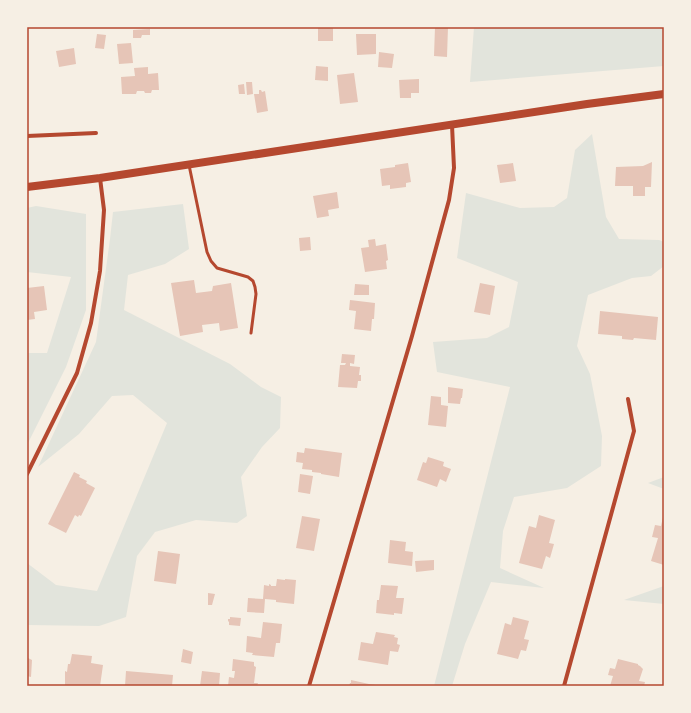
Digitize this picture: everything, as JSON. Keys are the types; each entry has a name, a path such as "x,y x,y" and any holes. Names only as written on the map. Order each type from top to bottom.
{"main road":[{"path":"27,187 190,165 452,124 664,94"}],"street":[{"path":"309,686 412,336 449,200 454,168 452,124"},
{"path":"27,136 96,133"},
{"path":"27,474 77,373 91,323 100,271 104,210 100,178"},
{"path":"564,686 634,431 628,399"}],"lane":[{"path":"190,165 207,252 211,261 217,268 248,277 253,281 256,294 251,333"}],"shaded area":[{"path":"474,27 664,27 664,66 470,82"},
{"path":"592,134 606,217 619,239 659,240 664,242 664,266 651,276 632,278 588,295 577,346 590,374 602,436 601,466 567,488 514,497 503,531 500,568 544,588 491,582 465,644 452,686 434,686 510,387 437,372 433,342 487,338 509,327 518,282 457,258 466,193 520,208 554,207 567,198 575,150"},
{"path":"183,204 189,249 165,264 128,275 124,310 230,364 261,387 281,397 280,428 262,447 241,477 247,516 237,523 196,520 155,532 137,556 126,617 99,626 27,625 27,563 56,585 97,591 167,423 133,395 112,396 79,434 38,467 96,342 113,212"},
{"path":"36,206 86,214 86,310 66,367 27,445 27,353 47,353 71,277 27,272 27,208"},
{"path":"664,477 664,489 648,483"},
{"path":"664,586 664,604 624,600 661,587"}],"building":[{"path":"318,27 333,27 333,41 318,41"},
{"path":"435,27 448,27 447,57 434,56"},
{"path":"150,29 150,35 142,35 141,38 133,38 133,30"},
{"path":"97,34 106,35 104,49 95,48"},
{"path":"356,34 376,34 376,54 357,55"},
{"path":"131,43 133,63 119,64 117,44"},
{"path":"74,48 76,64 59,67 56,51"},
{"path":"379,52 394,54 392,68 378,67"},
{"path":"316,66 328,67 328,81 315,80"},
{"path":"148,67 148,74 158,73 159,90 152,90 151,93 137,91 136,94 122,94 121,77 135,76 134,68"},
{"path":"354,73 358,102 340,104 337,75"},
{"path":"419,79 419,93 411,93 411,98 400,98 399,80"},
{"path":"246,82 252,82 253,94 247,95"},
{"path":"244,84 245,94 239,94 238,85"},
{"path":"259,90 262,92 265,91 268,111 257,113 254,94 259,94"},
{"path":"652,162 651,187 645,187 645,196 633,196 633,186 615,186 616,167 643,166"},
{"path":"408,163 411,182 406,183 406,187 390,189 390,185 382,186 380,169"},
{"path":"513,163 516,181 500,183 497,165"},
{"path":"337,192 339,208 328,210 329,216 317,218 313,196"},
{"path":"310,237 311,250 300,251 299,238"},
{"path":"375,239 376,246 386,244 388,260 386,261 387,269 365,272 361,248 369,247 368,240"},
{"path":"194,280 196,293 212,291 213,286 231,283 238,328 220,331 219,323 202,325 203,332 180,336 171,283"},
{"path":"480,283 495,286 490,315 474,312"},
{"path":"355,284 369,285 369,295 354,295"},
{"path":"44,286 47,310 34,312 35,319 27,320 27,288"},
{"path":"350,300 375,303 374,319 372,319 371,331 354,329 356,311 349,310"},
{"path":"600,311 658,317 656,340 634,338 633,340 622,339 622,336 598,334"},
{"path":"342,354 355,355 354,364 350,363 350,366 360,367 359,375 361,375 361,381 358,381 357,388 338,387 340,365 345,365 346,363 341,363"},
{"path":"448,387 463,389 460,404 448,403"},
{"path":"431,396 441,397 441,405 448,406 446,427 428,425"},
{"path":"305,448 342,453 339,477 302,469 303,463 296,462 297,452 304,453"},
{"path":"428,457 444,462 443,466 451,469 446,482 440,479 437,487 417,480 423,462 426,463"},
{"path":"74,472 80,475 79,477 87,481 86,483 95,488 81,516 79,515 78,517 75,515 66,533 48,524"},
{"path":"300,474 313,476 310,494 298,492"},
{"path":"539,515 555,520 549,543 554,544 550,558 546,556 542,569 519,563 529,526 536,528"},
{"path":"302,516 320,519 314,551 296,548"},
{"path":"663,517 664,565 651,561 658,538 652,537 655,525 661,526"},
{"path":"390,540 406,542 405,551 413,552 412,566 388,563"},
{"path":"158,551 180,554 176,584 154,581"},
{"path":"434,560 434,570 416,572 415,561"},
{"path":"277,579 296,580 294,604 265,599 264,613 247,612 248,598 263,599 264,585 269,586 269,584 271,586 276,586"},
{"path":"381,585 398,586 396,598 404,598 402,614 394,613 394,615 376,613 377,600 379,600"},
{"path":"208,593 215,594 212,605 208,605"},
{"path":"230,617 241,618 240,626 229,625 228,619 230,619"},
{"path":"513,617 529,621 524,639 529,640 526,651 521,650 518,659 497,654 505,623 511,625"},
{"path":"263,622 282,624 280,643 276,643 274,657 252,655 253,653 246,652 247,636 261,638"},
{"path":"376,632 395,635 394,637 398,638 397,644 400,645 398,652 390,651 388,665 358,660 361,642 373,644"},
{"path":"183,649 193,652 191,664 181,662"},
{"path":"72,654 92,656 91,663 103,665 100,686 65,686 65,671 67,672"},
{"path":"28,658 32,660 31,677 27,676"},
{"path":"233,659 254,662 254,666 256,667 254,683 258,683 257,686 228,686 229,677 234,678 235,671 232,671"},
{"path":"618,659 638,664 643,669 639,681 645,682 644,686 610,686 613,676 608,675 610,668 615,669"},
{"path":"126,671 173,675 172,686 125,686"},
{"path":"202,671 220,673 219,686 200,686"},
{"path":"351,680 376,685 376,686 349,686"}]}
